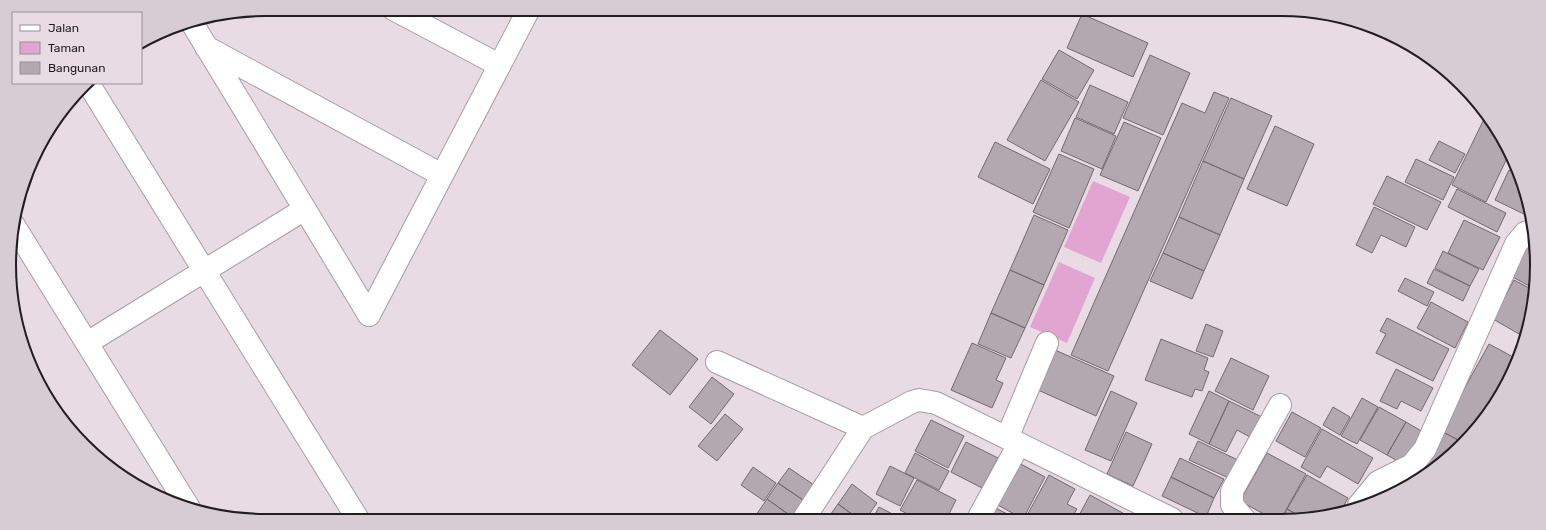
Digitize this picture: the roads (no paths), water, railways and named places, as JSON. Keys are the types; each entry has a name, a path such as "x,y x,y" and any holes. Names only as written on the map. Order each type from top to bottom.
{"street":[{"path":"406,16 499,66"},
{"path":"193,26 369,315 525,16"},
{"path":"206,47 442,175"},
{"path":"90,88 355,514"},
{"path":"87,343 305,209"},
{"path":"18,232 185,501"},
{"path":"1363,500 1378,482 1412,465 1425,449 1516,244 1525,233 1528,232"},
{"path":"981,514 1013,441 1048,343"},
{"path":"717,362 863,428"},
{"path":"807,514 863,428 912,402 919,400 936,403 1162,514"},
{"path":"1240,514 1232,505 1232,491 1280,405"}]}
